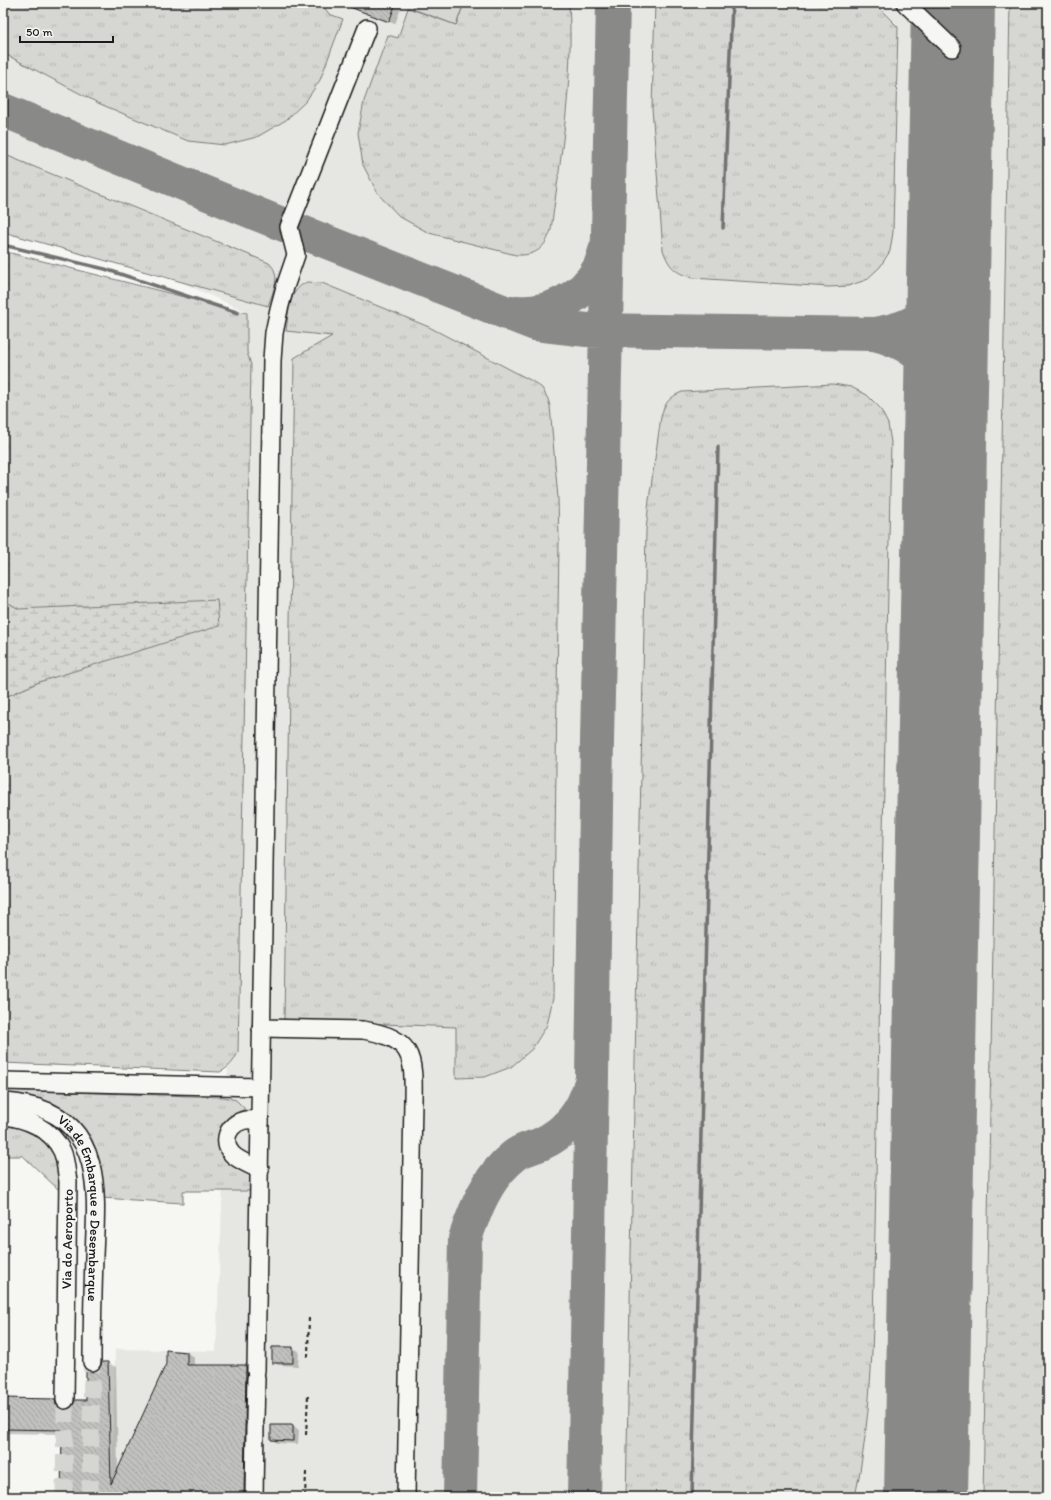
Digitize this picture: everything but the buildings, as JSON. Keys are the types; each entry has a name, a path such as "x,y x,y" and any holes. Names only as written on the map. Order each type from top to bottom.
{"street":[{"path":"905,3 952,48"},
{"path":"254,1497 272,360 274,333 285,287 296,255 290,227 367,28"},
{"path":"261,1028 363,1030 377,1032 391,1036 402,1045 410,1057 414,1072 406,1497"},
{"path":"3,1081 260,1087"},
{"name":"Via de Embarque e Desembarque","path":"3,1102 26,1104 58,1116 71,1126 80,1138 89,1155 94,1174 95,1206 92,1362"},
{"name":"Via do Aeroporto","path":"3,1116 24,1120 38,1125 57,1142 65,1161 68,1181 65,1400"},
{"path":"260,1122 247,1119 240,1120 230,1129 227,1142 228,1148 233,1155 260,1170"}],"path":[{"path":"308,1357 309,1316"},
{"path":"306,1435 308,1395"},
{"path":"305,1497 306,1472"}],"shaded area":[{"path":"3,3 1048,3 1048,1497 111,1497 115,1349 216,1351 228,1063 247,312 3,202"}],"green space":[{"path":"3,3 321,3 329,14 343,19 320,80 306,101 286,120 257,137 225,145 188,141 98,103 3,53"},
{"path":"415,3 464,3 456,25 413,9"},
{"path":"464,3 569,3 570,60 566,117 551,230 546,242 534,253 516,255 429,233 400,217 378,194 363,165 358,133 364,101 388,35 398,38 408,8 456,25"},
{"path":"655,3 874,3 898,27 893,232 890,251 880,267 866,280 848,286 829,287 693,278 682,274 670,265 663,250 652,108"},
{"path":"1010,3 1048,3 1048,1497 983,1497"},
{"path":"3,154 269,263 273,268 276,278 268,306 3,232"},
{"path":"3,251 247,313 247,352 251,365 238,1052 231,1064 220,1072 3,1063 3,698 39,682 19,609 3,600"},
{"path":"307,282 322,283 429,327 532,381 542,388 550,406 558,498 559,540 553,998 547,1025 532,1049 511,1067 485,1077 456,1078 456,1027 284,1020 294,358 332,336 286,331 292,297 300,286"},
{"path":"833,384 851,387 867,395 880,408 888,424 891,442 873,1327 868,1412 863,1455 855,1497 626,1497 646,531 661,417 664,408 670,399 682,392"},
{"path":"3,600 19,609 217,600 219,626 39,682 3,698"},
{"path":"3,1090 224,1097 236,1100 245,1109 232,1116 223,1125 252,1179 252,1191 183,1191 183,1203 101,1198 99,1169 50,1104 30,1096 3,1093"},
{"path":"3,1125 18,1126 43,1136 60,1157 60,1191 23,1156 3,1156"}],"waterway":[{"path":"723,228 732,3"},
{"path":"3,245 105,269 238,313"},
{"path":"692,1497 718,447"}],"taxiway":[{"path":"584,1497 597,740 613,3"},
{"path":"3,110 289,227 535,324 587,330 874,334 901,328 921,317 936,301 948,276"},
{"path":"516,312 540,311 564,302 574,296 592,279 600,266 606,248"},
{"path":"874,334 896,341 917,353 926,361 939,380 944,393 946,412"},
{"path":"460,1497 465,1239 478,1205 497,1173 517,1154 541,1144 566,1127 573,1120 583,1104 590,1085"},
{"path":"905,1497 920,1402 930,1310"}],"runway":[{"path":"926,1497 953,3"}],"tunnel":[{"path":"90,1497 92,1362"},
{"path":"64,1497 65,1400"}]}
